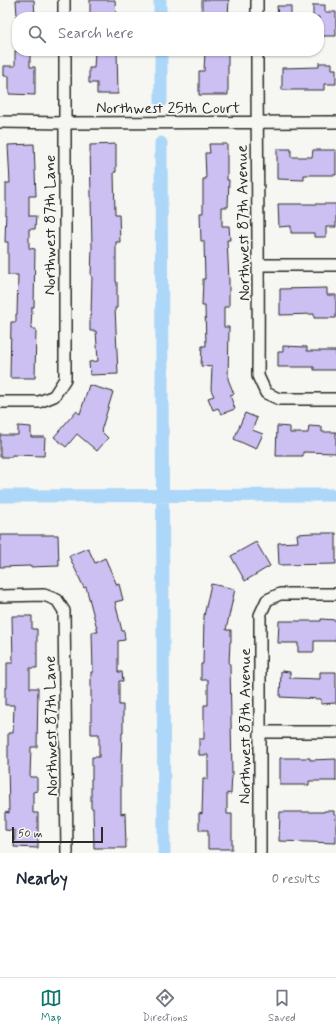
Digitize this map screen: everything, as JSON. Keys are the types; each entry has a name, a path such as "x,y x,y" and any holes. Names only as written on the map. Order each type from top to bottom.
{"street":[{"path":"64,0 64,12"},
{"path":"257,0 257,12"},
{"name":"Northwest 87th Lane","path":"0,402 38,402 54,396 65,379 65,56"},
{"name":"Northwest 87th Avenue","path":"257,56 259,265 258,376 266,393 279,400 336,399"},
{"name":"Northwest 25th Court","path":"0,122 336,122"},
{"path":"259,265 336,265"},
{"name":"Northwest 87th Avenue","path":"260,853 260,614 266,600 280,594 336,594"},
{"name":"Northwest 87th Lane","path":"0,596 44,595 57,600 64,611 67,853"},
{"path":"260,732 336,732"}],"building":[{"path":"16,0 34,0 35,12 17,12"},
{"path":"90,0 115,0 116,12 90,12"},
{"path":"202,0 229,0 228,12 202,12"},
{"path":"313,5 325,5 325,12 336,12 336,36 324,36 324,12 313,12"},
{"path":"277,6 291,6 291,12 278,12"},
{"path":"15,56 30,56 30,67 35,67 35,95 9,94 9,76 4,76 4,66 15,66"},
{"path":"95,56 117,56 118,94 97,94 97,83 89,83 89,68 94,68"},
{"path":"205,56 228,56 228,95 199,95 199,71 204,71"},
{"path":"319,63 332,63 332,69 336,69 336,84 324,84 324,90 282,90 282,68 319,67"},
{"path":"34,144 36,196 29,196 29,216 36,216 35,229 29,229 29,248 35,249 34,307 32,307 31,329 36,329 35,378 10,378 11,322 16,322 18,275 8,275 8,242 5,242 6,183 10,183 8,145"},
{"path":"116,144 116,172 114,172 115,214 119,214 120,242 116,242 117,308 115,308 118,374 90,375 89,362 98,361 96,331 90,331 92,248 90,145"},
{"path":"209,144 227,144 227,180 229,180 228,207 222,207 222,226 229,226 230,240 227,240 229,307 224,307 224,327 229,327 228,379 234,394 230,395 235,409 221,414 218,408 213,410 208,398 214,396 211,390 212,367 201,366 202,346 206,346 205,306 202,306 203,279 205,279 204,241 201,241 200,213 203,213 203,179 206,179 205,153 210,153"},
{"path":"277,149 291,149 291,157 312,157 313,150 336,150 336,175 304,175 304,180 277,179"},
{"path":"278,204 336,204 336,227 326,227 326,237 314,237 314,233 291,233 291,226 279,227"},
{"path":"327,288 327,295 336,295 336,318 314,318 314,314 280,315 280,289"},
{"path":"283,346 307,347 307,351 336,351 336,370 314,370 314,367 278,367 278,352 283,352"},
{"path":"89,385 113,392 101,431 108,438 97,451 77,434 66,447 54,437 76,411 80,414"},
{"path":"245,413 257,418 252,430 263,434 256,449 234,439"},
{"path":"18,426 31,427 31,437 45,437 44,456 12,455 12,457 0,457 0,435 18,435"},
{"path":"277,426 290,427 290,433 308,433 309,426 322,427 322,432 336,432 336,453 303,452 303,456 276,456"},
{"path":"336,533 336,564 279,565 278,543 298,542 297,534"},
{"path":"0,535 58,535 59,566 0,567"},
{"path":"256,542 270,566 245,581 231,556"},
{"path":"88,548 95,563 105,558 117,585 119,584 123,600 115,602 122,631 124,631 125,640 118,641 118,672 122,672 123,681 119,681 119,705 123,705 121,814 125,813 126,848 94,848 93,808 91,808 91,779 92,757 99,757 99,734 91,734 91,672 93,672 92,632 98,632 86,587 84,588 69,556"},
{"path":"211,584 235,589 226,630 231,630 229,664 232,773 231,794 227,793 227,814 232,814 232,849 208,849 208,830 199,830 199,813 202,814 203,779 208,779 208,755 199,755 199,739 204,739 204,705 208,705 208,680 201,680 201,664 203,664 204,616"},
{"path":"12,616 32,616 32,629 37,629 37,668 30,668 30,688 38,688 37,747 31,747 30,777 37,777 37,791 33,792 33,813 38,813 38,848 14,847 15,831 5,830 5,812 9,813 8,733 13,733 14,705 5,705 7,663 13,663"},
{"path":"321,619 336,620 336,641 314,641 314,652 298,652 298,643 278,643 279,621 321,621"},
{"path":"281,671 290,672 290,678 320,679 320,672 336,672 336,703 321,704 321,699 280,697"},
{"path":"280,758 310,758 310,760 336,759 336,781 309,781 309,785 280,785"},
{"path":"334,811 334,815 336,815 336,843 279,841 280,812"}],"waterway":[{"path":"160,0 160,12"},
{"path":"161,56 161,102"},
{"path":"161,143 164,853"},
{"path":"0,496 336,495"}]}
